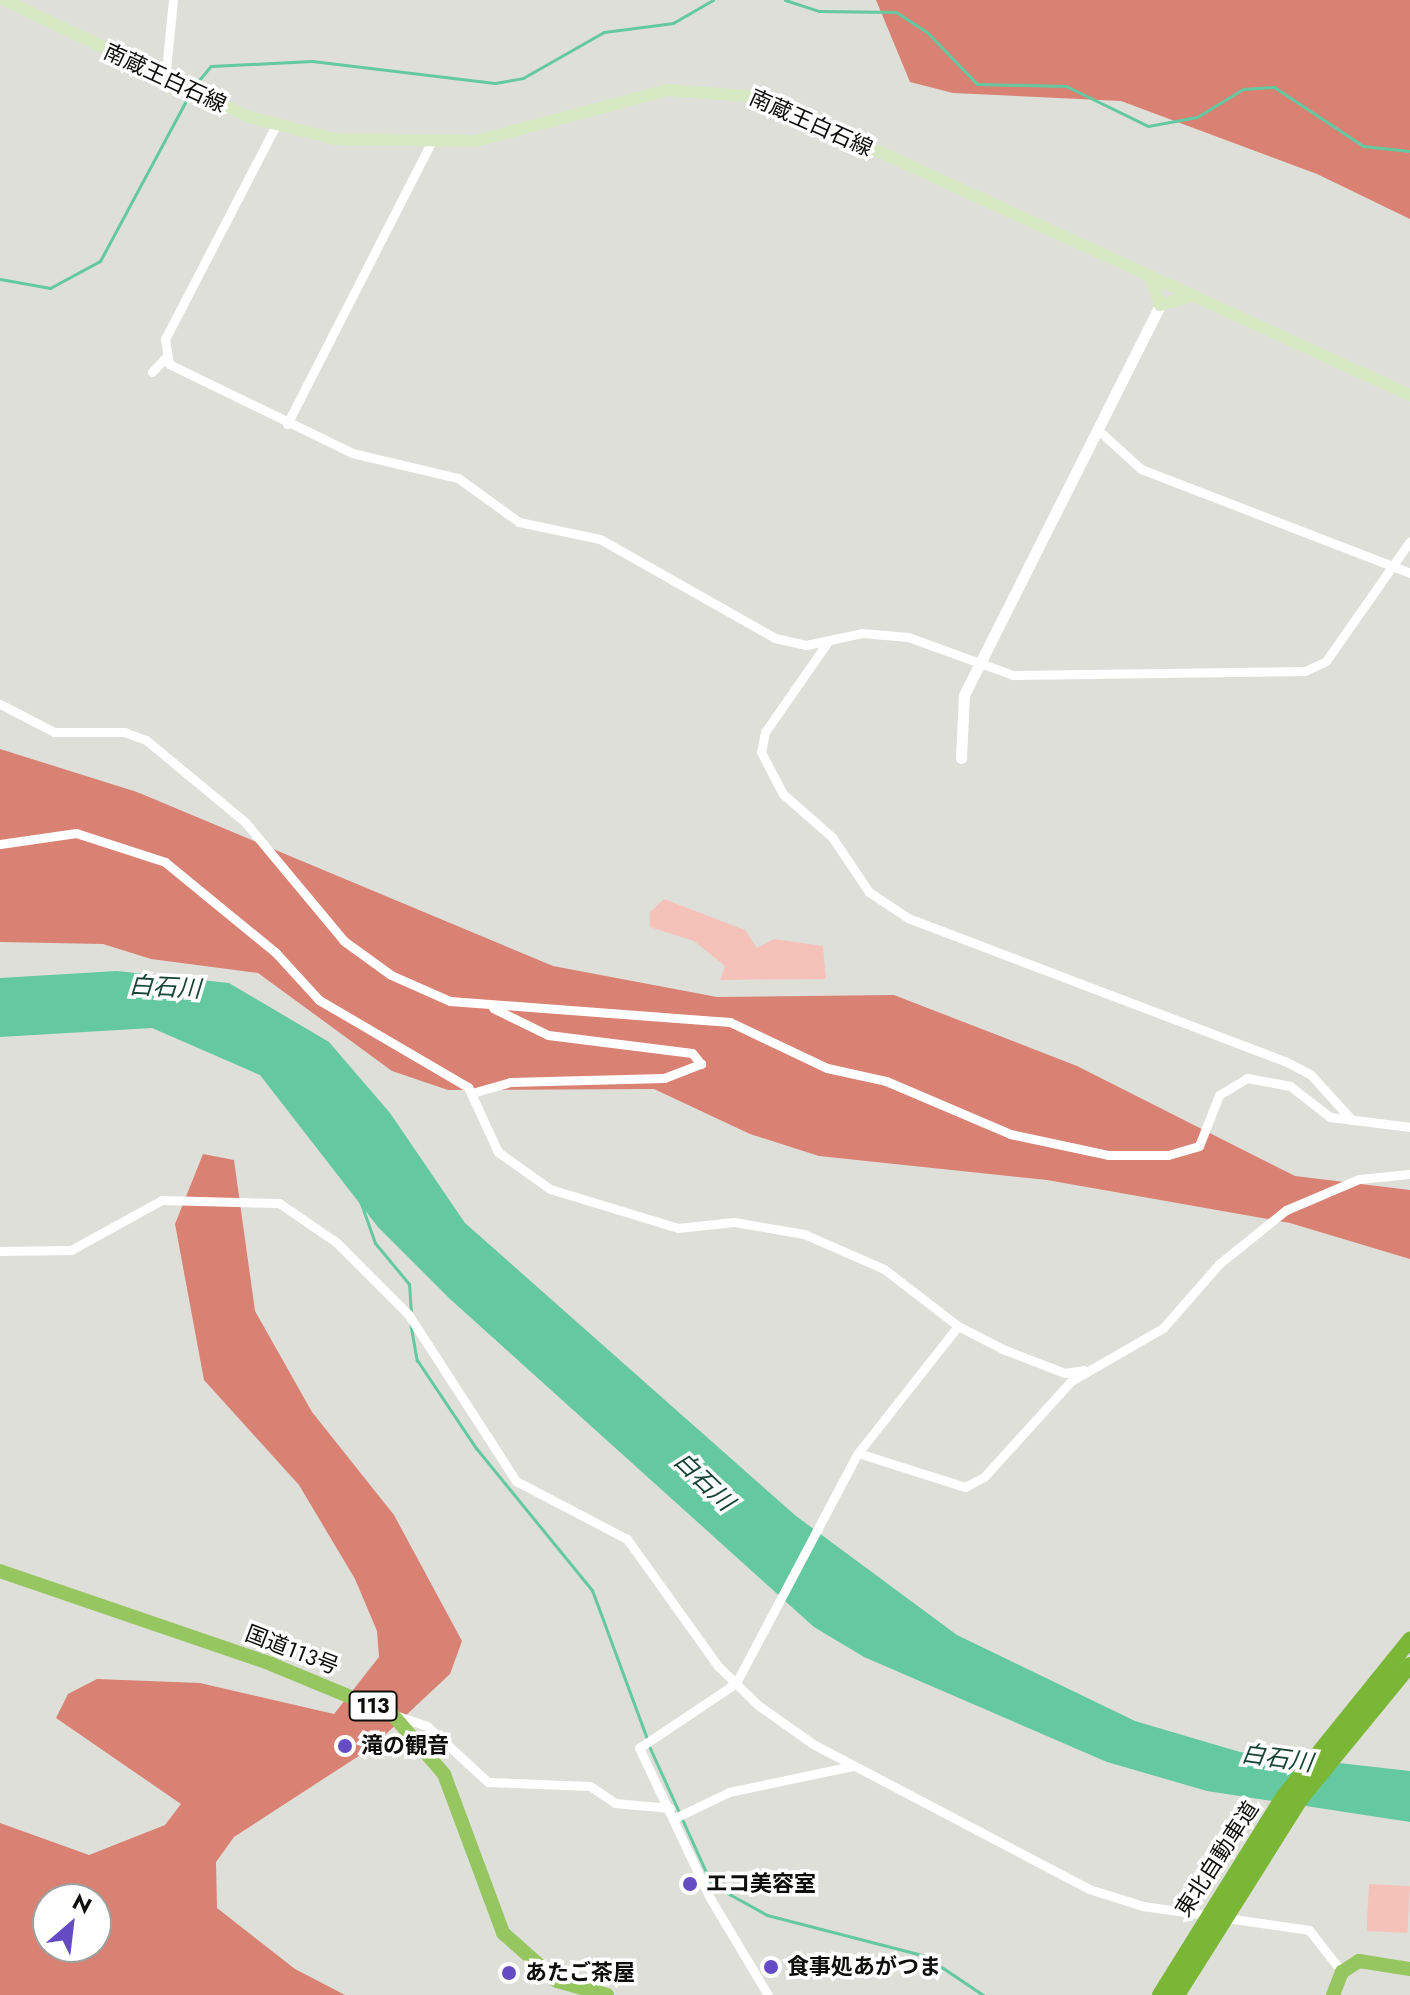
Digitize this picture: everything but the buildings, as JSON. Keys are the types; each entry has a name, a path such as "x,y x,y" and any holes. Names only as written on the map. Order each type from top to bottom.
{"highway":[{"name":"国道113号","path":"0,1571 271,1664 392,1714 444,1774 503,1933 557,1981 607,1995"},
{"name":"東北自動車道","path":"1160,1995 1284,1796 1410,1640"},
{"name":"東北自動車道","path":"1177,1995 1301,1798 1410,1665"},
{"path":"1333,1995 1342,1972 1359,1961 1410,1969"}],"main road":[{"name":"南蔵王白石線","path":"5,0 165,80 275,127 430,144 518,133 668,90 735,91 1410,395"},
{"path":"1151,277 1160,305 1196,298"}],"street":[{"path":"165,80 173,0"},
{"path":"152,372 165,358 165,339 275,127"},
{"path":"287,424 430,144"},
{"path":"961,758 964,695 1160,305"},
{"path":"165,358 287,424 367,458 458,478 519,522 600,539 775,638 806,645 862,633 908,637 977,667 1013,675 1305,671 1326,661 1410,541"},
{"path":"1097,429 1141,469 1410,573"},
{"path":"829,640 765,732 761,752 783,794 832,837 869,892 908,918 1302,1069 1352,1120"},
{"path":"0,704 54,732 124,732 146,740 245,822 344,941 419,990 492,1007 577,1006 730,1022 827,1068 886,1081 993,1128 1108,1155 1168,1155 1199,1146 1219,1095 1247,1078 1283,1083 1326,1116 1410,1127"},
{"path":"0,844 64,832 141,849 268,946 319,1000 472,1093 498,1152 550,1189 678,1228 734,1222 804,1234 913,1286 958,1326 1047,1367 1084,1370"},
{"path":"472,1093 510,1082 664,1078 701,1064 692,1053 533,1031 492,1007"},
{"path":"858,1453 965,1487 984,1477 1084,1370 1163,1328 1219,1264 1286,1210 1359,1179 1410,1174"},
{"path":"0,1251 71,1250 162,1200 279,1203 336,1242 411,1318 471,1421 516,1481 627,1539 736,1683 852,1766 1089,1889 1143,1906 1309,1930 1342,1972"},
{"path":"768,1995 710,1898 677,1813 645,1767 642,1742 736,1683 827,1518 858,1453 958,1326"},
{"path":"392,1714 427,1726 488,1782 590,1786 615,1803 677,1813 729,1792 852,1766"}],"shaded area":[{"path":"876,0 1410,0 1410,219 1317,174 1121,101 953,93 910,82"},
{"path":"0,749 137,792 553,966 717,997 894,995 1077,1066 1295,1176 1410,1190 1410,1259 1290,1223 1047,1180 819,1156 750,1134 654,1089 448,1090 392,1071 258,973 151,959 103,944 0,942"},
{"path":"664,899 745,930 757,948 774,939 823,946 826,979 720,980 725,966 694,941 650,927 650,912"},
{"path":"203,1154 234,1160 255,1311 312,1412 394,1515 462,1641 450,1674 371,1748 234,1837 216,1862 217,1908 295,1969 345,1995 0,1995 0,1823 89,1855 165,1825 181,1804 56,1718 68,1694 97,1679 200,1683 334,1714 379,1657 377,1631 355,1579 299,1485 204,1380 175,1224"},
{"path":"1369,1884 1410,1886 1407,1933 1367,1931"}],"water":[{"name":"白石川","path":"117,971 229,983 329,1042 390,1113 465,1223 796,1516 957,1635 1135,1721 1240,1752 1410,1771 1410,1822 1207,1791 1107,1762 864,1657 814,1627 450,1299 378,1227 260,1075 152,1028 0,1037 0,978"}],"waterway":[{"path":"194,86 211,66 312,61 495,83 523,78 604,32 673,23 713,0"},
{"path":"785,0 819,11 896,12 927,32 977,84 1066,86 1148,126 1197,117 1243,89 1274,87 1363,146 1410,151"},
{"path":"0,279 50,288 100,261 190,93"},
{"path":"358,1195 375,1243 409,1284 411,1314"},
{"path":"410,1322 417,1360 476,1448 592,1590 647,1739"},
{"path":"649,1746 679,1812"},
{"path":"682,1819 710,1881 731,1895 767,1915 925,1956 983,1995"}],"place":[{"name":"滝の観音","path":"345,1746"},
{"name":"エコ美容室","path":"690,1884"},
{"name":"食事処あがつま","path":"771,1967"},
{"name":"あたご茶屋","path":"509,1973"}]}
